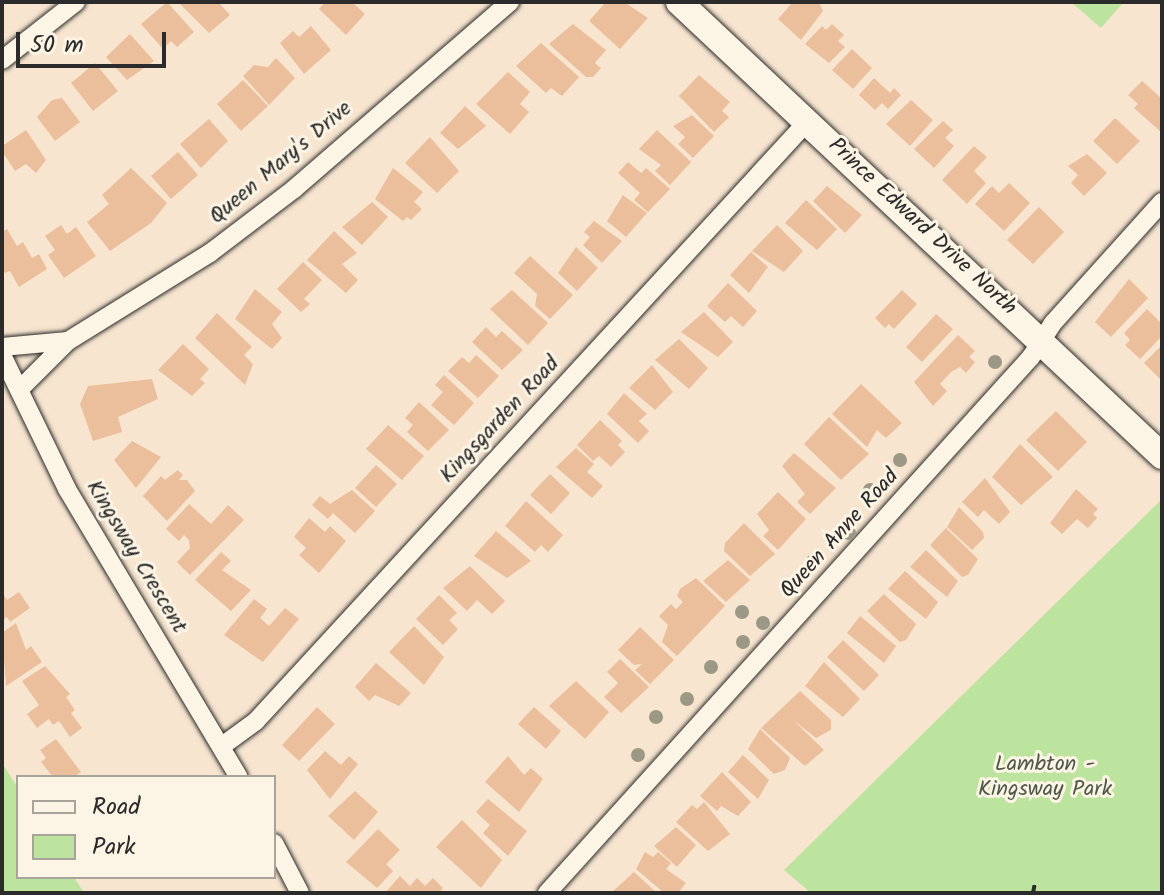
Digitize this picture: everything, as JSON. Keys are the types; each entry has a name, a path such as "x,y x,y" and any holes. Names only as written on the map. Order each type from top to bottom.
{"street":[{"path":"2,60 76,2"},
{"name":"Queen Mary's Drive","path":"20,389 68,341 210,253 294,189 510,2"},
{"name":"Prince Edward Drive North","path":"679,2 1043,340 1162,456"},
{"name":"Kingsgarden Road","path":"222,746 256,721 808,121"},
{"name":"Queen Anne Road","path":"547,893 1043,340 1162,202"},
{"name":"Queen Mary's Drive","path":"2,347 68,341"},
{"name":"Kingsway Crescent","path":"2,355 67,489 238,775"},
{"path":"276,847 300,893"}],"path":[{"path":"1033,893 1035,883"}],"green space":[{"path":"1071,2 1120,2 1122,4 1101,28"},
{"name":"Lambton - Kingsway Park","path":"1162,499 1162,893 811,893 784,870"},
{"path":"2,763 16,785 16,879 75,879 84,893 2,893"}],"building":[{"path":"167,2 194,32 177,47 171,41 163,49 141,24"},
{"path":"178,2 218,2 230,15 209,33"},
{"path":"325,2 352,2 365,14 346,35 319,9"},
{"path":"606,2 624,2 648,18 620,49 589,21"},
{"path":"793,2 819,2 823,11 801,40 778,19"},
{"path":"573,24 606,50 595,63 601,68 593,77 586,77 549,44"},
{"path":"832,24 844,35 838,41 845,47 829,63 805,44 822,26 826,30"},
{"path":"311,26 331,50 304,74 280,43 293,31 299,37"},
{"path":"130,34 154,61 127,80 106,57"},
{"path":"541,43 579,77 562,96 551,88 546,93 516,66"},
{"path":"852,49 872,68 853,89 832,70"},
{"path":"276,58 295,78 269,105 243,76 254,65 268,67"},
{"path":"95,63 118,91 93,111 71,83"},
{"path":"508,72 530,92 520,104 529,112 510,134 476,104"},
{"path":"699,75 730,102 722,111 729,117 714,132 679,96"},
{"path":"874,78 890,93 894,88 901,95 888,109 882,103 875,110 859,95"},
{"path":"243,80 268,106 241,131 217,104"},
{"path":"1142,81 1160,97 1162,133 1134,108 1138,104 1128,95"},
{"path":"62,98 80,122 55,141 37,117 52,100"},
{"path":"911,100 933,120 910,146 886,124"},
{"path":"465,106 486,126 458,149 440,133"},
{"path":"692,115 714,136 693,158 678,144 685,137 673,126"},
{"path":"1115,118 1140,141 1117,164 1093,141"},
{"path":"209,119 228,141 201,168 180,144"},
{"path":"943,121 953,130 945,138 954,146 934,168 914,149"},
{"path":"26,130 46,160 36,173 26,164 15,171 2,151 2,146"},
{"path":"657,130 691,162 670,185 655,171 661,165 639,149"},
{"path":"430,137 459,171 437,193 405,163"},
{"path":"974,146 987,157 974,171 986,183 967,204 942,180"},
{"path":"178,152 198,175 171,199 151,176"},
{"path":"1087,154 1107,173 1084,196 1071,183 1078,175 1068,166"},
{"path":"628,162 641,173 646,168 670,189 648,212 634,200 640,193 618,173"},
{"path":"131,168 167,203 151,223 110,251 87,222 109,204 102,195"},
{"path":"393,168 423,192 414,202 422,209 411,220 407,217 403,221 375,199"},
{"path":"1009,183 1030,203 1004,231 975,204 992,186 999,193"},
{"path":"827,186 862,215 845,233 813,201"},
{"path":"623,195 647,213 626,237 607,221"},
{"path":"806,200 837,229 817,250 785,223"},
{"path":"372,202 388,217 362,245 342,227"},
{"path":"1039,207 1064,232 1033,264 1007,240"},
{"path":"594,221 622,241 602,263 583,245 590,237 584,232"},
{"path":"61,225 67,234 76,227 96,256 64,278 48,255 55,250 45,236"},
{"path":"777,225 803,251 784,272 752,251"},
{"path":"7,229 17,246 23,242 32,258 39,254 47,269 19,287 10,271 5,273 2,268 2,232"},
{"path":"334,231 357,253 342,264 358,280 346,293 307,260"},
{"path":"576,247 598,268 577,291 558,273"},
{"path":"751,252 768,267 749,293 730,275"},
{"path":"530,256 573,295 550,319 535,306 537,294 514,273"},
{"path":"303,262 322,280 304,299 310,304 301,312 277,289"},
{"path":"1129,279 1148,298 1111,337 1095,322"},
{"path":"728,283 757,311 743,327 731,316 725,322 707,306"},
{"path":"255,289 282,312 272,324 282,338 272,349 235,319"},
{"path":"512,290 548,323 528,345 490,309"},
{"path":"902,290 917,304 894,329 889,324 885,328 875,318"},
{"path":"1147,309 1162,324 1162,336 1140,359 1125,345 1130,340 1124,333"},
{"path":"704,312 733,342 718,357 681,332"},
{"path":"217,313 252,347 244,355 253,364 245,385 195,338"},
{"path":"936,314 953,329 922,362 906,347"},
{"path":"486,327 496,337 502,331 523,350 502,370 472,342"},
{"path":"958,335 975,351 969,357 975,362 966,373 960,367 951,372 940,384 947,391 933,406 914,382"},
{"path":"679,339 708,368 689,389 655,360"},
{"path":"183,344 209,369 200,379 205,383 192,396 158,370"},
{"path":"1162,345 1162,381 1144,363"},
{"path":"476,355 499,376 478,398 448,371 462,357 469,363"},
{"path":"652,365 673,392 655,410 629,388"},
{"path":"444,375 474,403 454,425 431,405 443,392 435,385"},
{"path":"152,379 158,399 118,417 122,432 93,441 80,404 88,386"},
{"path":"861,384 902,423 886,438 877,430 867,447 832,414"},
{"path":"624,393 647,414 639,421 649,431 638,443 607,414"},
{"path":"419,402 449,430 428,451 407,432 413,425 405,418"},
{"path":"1056,411 1087,442 1058,471 1026,440"},
{"path":"829,417 869,454 841,480 804,444"},
{"path":"600,420 622,441 618,445 625,452 611,467 599,456 593,461 577,445"},
{"path":"388,425 424,456 402,480 366,449"},
{"path":"132,441 161,457 136,488 114,460"},
{"path":"1020,444 1053,477 1021,505 992,477"},
{"path":"576,448 594,464 587,472 603,486 592,498 556,467"},
{"path":"794,453 836,488 810,514 797,502 805,494 782,466"},
{"path":"376,465 397,484 376,507 355,488"},
{"path":"178,470 183,475 179,480 187,480 195,491 167,521 143,496 161,476 165,480"},
{"path":"550,474 570,493 551,514 530,495"},
{"path":"985,478 1010,512 999,524 984,510 978,517 962,502"},
{"path":"1076,489 1098,509 1093,514 1097,518 1088,528 1077,519 1062,534 1050,523"},
{"path":"352,490 375,511 355,533 333,513 328,519 312,505 320,496 330,504"},
{"path":"778,492 806,519 778,550 763,536 769,530 757,514"},
{"path":"526,501 563,535 548,552 541,545 535,552 505,526"},
{"path":"189,504 211,524 228,505 244,520 190,575 177,562 190,548 189,540 184,535 179,541 166,529"},
{"path":"959,507 983,532 984,538 972,550 947,527"},
{"path":"309,518 325,532 330,526 346,541 319,573 299,555 306,548 294,537"},
{"path":"744,523 775,554 750,576 724,551 725,543"},
{"path":"946,528 978,559 968,575 962,577 930,545"},
{"path":"496,531 531,561 507,578 474,556"},
{"path":"926,550 958,581 947,597 910,567"},
{"path":"221,552 231,561 222,570 251,590 231,611 195,580"},
{"path":"728,560 750,580 726,602 703,581"},
{"path":"470,566 505,601 492,614 477,600 467,611 443,588"},
{"path":"905,571 938,602 926,619 888,589"},
{"path":"696,578 725,606 677,656 662,642 668,625 659,616 671,604 676,609 683,602 677,596 680,589"},
{"path":"2,592 7,600 19,592 30,608 10,622 7,617 2,620"},
{"path":"884,594 916,624 906,640 900,642 867,611"},
{"path":"439,595 457,613 449,620 458,629 443,645 416,619"},
{"path":"254,599 267,609 260,618 269,626 285,608 299,619 263,662 224,635"},
{"path":"860,616 896,646 884,663 847,633"},
{"path":"16,623 26,650 31,646 42,662 6,686 2,633"},
{"path":"414,626 444,657 424,685 389,652"},
{"path":"640,627 674,660 650,684 635,670 642,664 634,665 618,650"},
{"path":"843,640 879,675 864,691 827,657"},
{"path":"620,659 649,687 621,713 604,697 618,683 607,672"},
{"path":"824,662 860,699 843,717 805,686"},
{"path":"376,663 411,693 399,706 375,695 369,701 355,687"},
{"path":"45,666 70,694 66,697 75,710 71,713 82,728 70,737 59,721 53,725 49,719 37,728 27,714 39,705 22,681"},
{"path":"576,681 609,712 585,739 549,706"},
{"path":"800,691 831,720 831,730 816,738 793,720 824,750 805,766 761,728"},
{"path":"317,707 335,724 299,761 282,745"},
{"path":"534,707 561,731 546,749 518,724"},
{"path":"760,729 790,758 785,770 774,774 748,749"},
{"path":"56,739 81,772 77,775 51,775 41,762 46,758 40,750"},
{"path":"325,751 341,765 349,756 358,764 330,799 307,770"},
{"path":"743,755 769,780 758,799 728,772"},
{"path":"508,756 524,775 531,768 543,779 519,812 485,782"},
{"path":"722,772 751,802 738,816 721,806 717,811 700,796"},
{"path":"355,791 378,812 354,840 328,816"},
{"path":"488,799 527,831 508,856 483,833 490,825 476,812"},
{"path":"704,802 730,834 708,851 676,822 692,805 697,809"},
{"path":"462,820 502,860 481,888 436,847"},
{"path":"676,827 696,845 677,867 654,846"},
{"path":"378,829 400,850 386,864 393,871 377,888 346,862"},
{"path":"645,852 653,857 658,852 671,863 666,869 686,883 678,893 664,893 636,869"},
{"path":"634,872 657,893 613,891"},
{"path":"400,876 410,886 417,878 425,886 433,878 443,888 439,893 385,893"}]}
